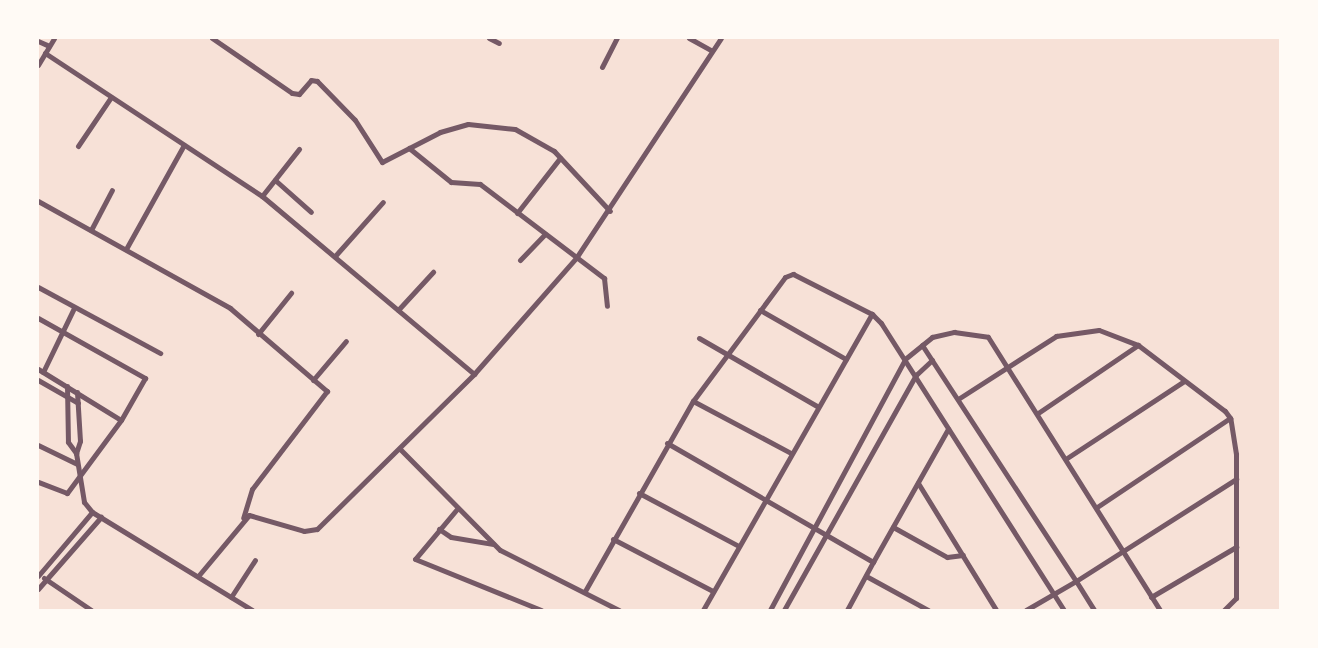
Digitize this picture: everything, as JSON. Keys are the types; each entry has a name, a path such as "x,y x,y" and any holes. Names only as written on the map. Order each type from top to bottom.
{"street":[{"path":"38,65 54,38"},
{"path":"212,38 292,93 299,94 311,80 317,81 355,120 381,160 440,132 490,123 527,132 560,158 610,211"},
{"path":"489,38 499,43"},
{"path":"602,67 617,38"},
{"path":"689,38 712,51"},
{"path":"243,518 254,515 304,530 317,529 400,449 474,374 576,258 614,205 721,38"},
{"path":"38,41 49,46"},
{"path":"45,53 262,196 299,225 474,374"},
{"path":"78,146 111,97"},
{"path":"126,250 184,144"},
{"path":"409,148 444,178 480,184 604,278 607,306"},
{"path":"262,196 299,149"},
{"path":"517,213 560,158"},
{"path":"274,180 311,212"},
{"path":"90,230 112,190"},
{"path":"38,201 223,303 328,394 252,489 243,518 199,575"},
{"path":"334,256 383,202"},
{"path":"520,260 545,234"},
{"path":"398,310 433,272"},
{"path":"585,591 612,539 693,401 785,277 793,274 872,314 916,375 948,429 1064,610"},
{"path":"38,287 160,353"},
{"path":"258,334 291,293"},
{"path":"74,308 40,371 122,420"},
{"path":"760,310 846,359"},
{"path":"703,610 737,546 872,314"},
{"path":"38,318 145,378 122,420 79,477 62,494 38,482"},
{"path":"958,399 1068,332 1105,331 1138,345 1184,381 1215,400 1230,418 1236,479 1236,598 1224,610"},
{"path":"770,610 905,360 922,345 945,332 984,335 1038,412 1160,610"},
{"path":"699,338 817,406"},
{"path":"313,380 346,341"},
{"path":"922,345 1094,610"},
{"path":"1038,412 1138,345"},
{"path":"784,610 916,375 932,360"},
{"path":"38,380 78,403"},
{"path":"1067,458 1184,381"},
{"path":"67,386 69,445 76,453"},
{"path":"77,392 79,430 76,453 80,492 84,502 92,512 199,575 252,610"},
{"path":"693,401 791,453"},
{"path":"1097,506 1230,418"},
{"path":"847,610 948,429"},
{"path":"68,430 79,430"},
{"path":"667,443 814,530 874,562"},
{"path":"38,445 77,464"},
{"path":"400,449 493,544 520,562 585,591 619,610"},
{"path":"1026,610 1055,595 1236,479"},
{"path":"918,483 996,610"},
{"path":"639,493 737,546"},
{"path":"457,509 416,555 419,563 478,581 541,610"},
{"path":"91,610 38,574 92,512"},
{"path":"38,589 101,517"},
{"path":"893,527 947,557 963,555"},
{"path":"439,529 451,537 493,544"},
{"path":"612,539 712,591"},
{"path":"1151,597 1236,547"},
{"path":"232,597 255,560"},
{"path":"866,576 928,610"},
{"path":"602,610 608,604"}]}
